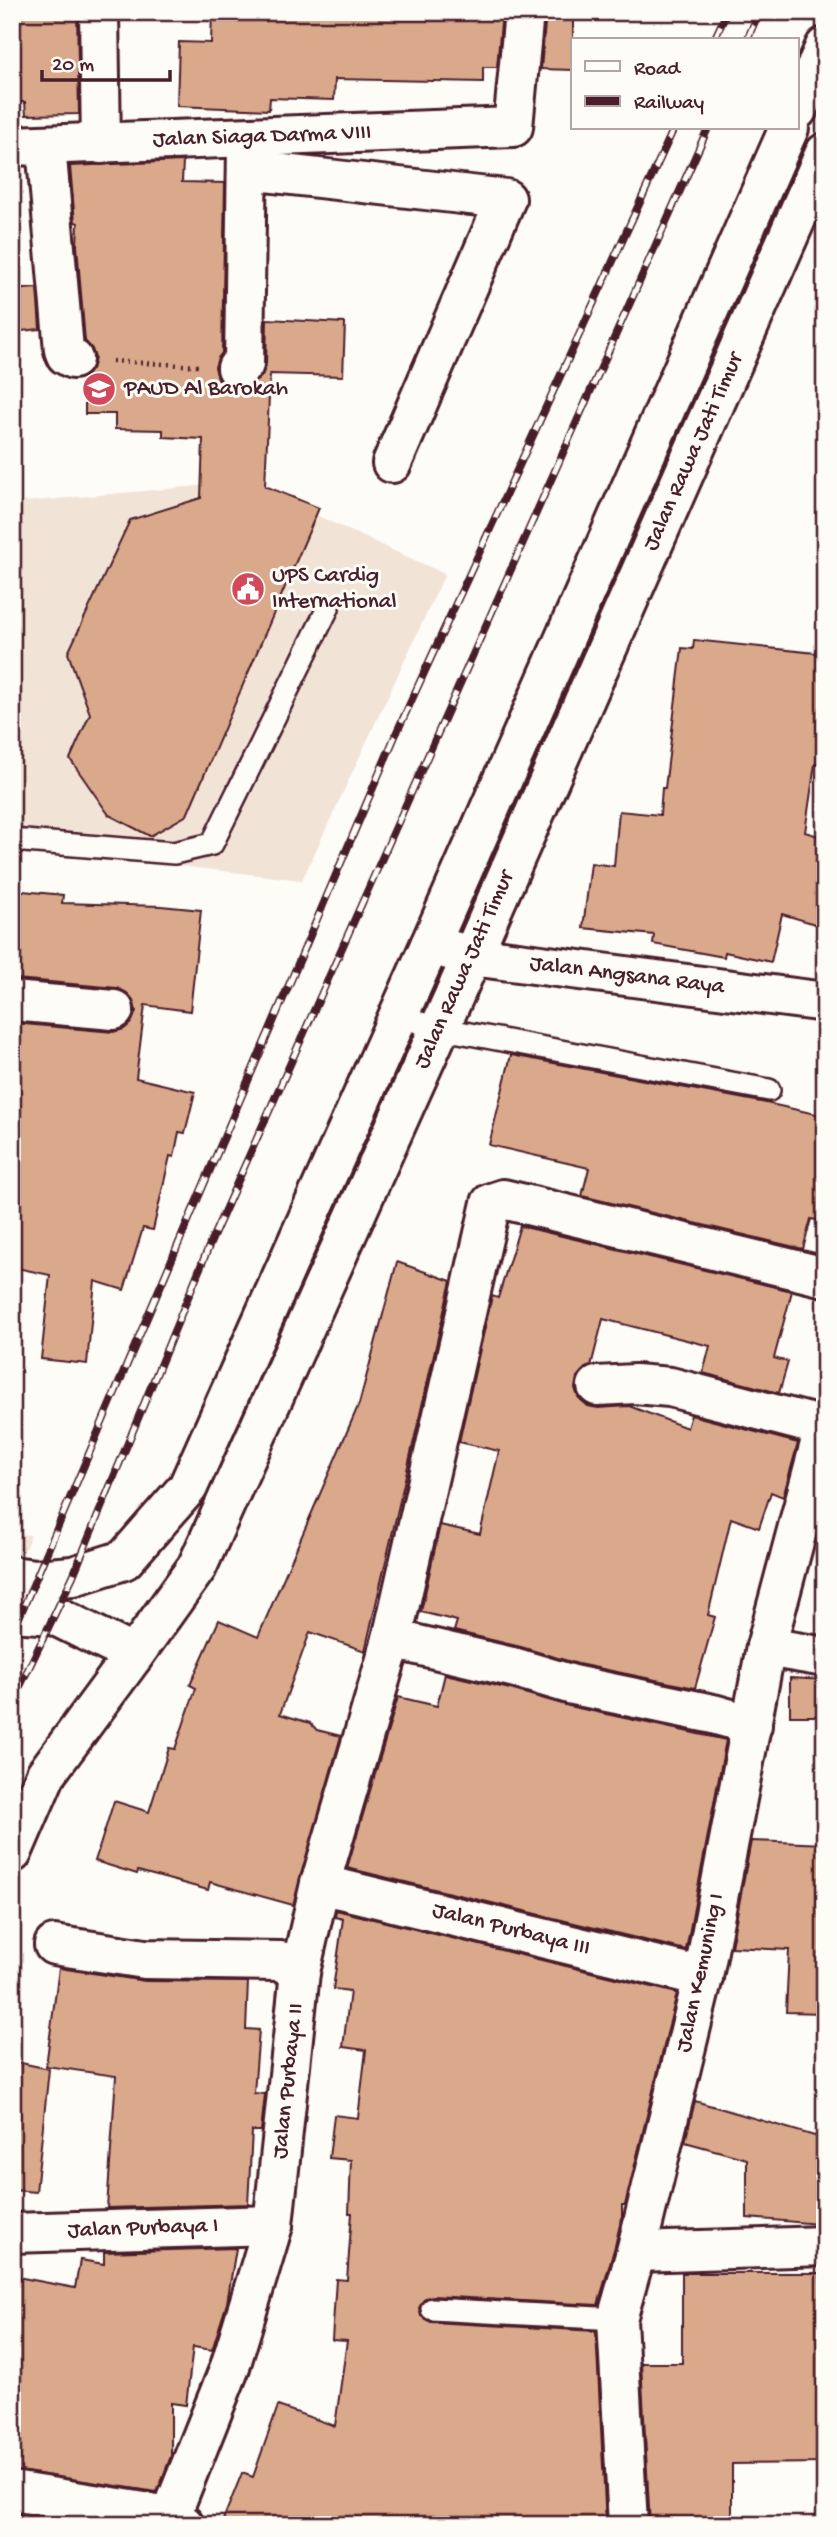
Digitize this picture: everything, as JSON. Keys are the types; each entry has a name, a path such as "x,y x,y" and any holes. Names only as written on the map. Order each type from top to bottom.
{"street":[{"path":"99,12 101,144"},
{"name":"Jalan Siaga Darma VIII","path":"29,146 101,144 247,153 513,127 524,12"},
{"path":"798,108 825,47"},
{"name":"Jalan Rawa Jati Timur","path":"12,1576 35,1579 73,1576 124,1559 188,1487 430,945 788,130"},
{"path":"29,146 64,350 73,359"},
{"path":"237,368 244,364 247,153 506,199 392,463"},
{"name":"Jalan Rawa Jati Timur","path":"12,1853 46,1774 197,1567 472,956 825,153"},
{"path":"706,314 746,334"},
{"name":"Jalan Angsana Raya","path":"430,945 472,956 825,1002"},
{"path":"12,1001 114,1010"},
{"name":"Jalan Purbaya II","path":"173,2522 230,2367 273,2225 300,1972 320,1884 392,1639 491,1203 503,1199 825,1277"},
{"path":"597,1386 635,1384 670,1387 825,1426"},
{"name":"Jalan Kemuning I","path":"628,2525 617,2319 636,2252 703,1976 766,1647 825,1426"},
{"path":"188,1487 197,1567"},
{"path":"12,1612 54,1615 134,1655"},
{"path":"392,1639 516,1668 573,1685 713,1714 752,1725"},
{"path":"766,1647 825,1657"},
{"name":"Jalan Purbaya III","path":"320,1884 703,1976"},
{"path":"54,1945 145,1959 281,1961 300,1972"},
{"name":"Jalan Purbaya I","path":"12,2233 273,2225"},
{"path":"636,2252 825,2246"},
{"path":"12,2491 173,2522"}],"lane":[{"path":"12,840 174,853 212,844 328,608"},
{"path":"397,1016 438,1028 769,1090"},
{"path":"432,2309 617,2319"}],"path":[{"path":"73,359 237,368"}],"shaded area":[{"path":"243,482 445,574 302,880 12,847 12,503"},
{"path":"12,1534 31,1535 12,1578"}],"building":[{"path":"12,12 77,12 79,114 26,115 25,102 12,102"},
{"path":"212,12 502,12 497,67 483,67 483,82 335,79 334,100 270,98 269,110 177,106 179,42 211,43"},
{"path":"546,12 573,12 571,70 541,69"},
{"path":"183,161 182,182 225,183 222,353 215,367 218,379 227,387 238,390 248,387 262,376 266,364 267,319 345,323 343,376 270,374 265,486 319,508 187,815 150,836 109,815 70,759 90,714 68,653 130,520 201,498 203,439 163,437 163,430 115,429 115,414 85,414 85,377 92,369 95,358 85,341 77,246 78,223 75,222 70,166"},
{"path":"37,288 40,329 12,332 12,290"},
{"path":"694,640 825,654 825,765 815,764 805,832 825,838 825,927 782,914 771,962 725,952 724,957 653,944 654,935 583,928 591,863 614,866 619,811 660,815 682,648 693,649"},
{"path":"12,890 63,895 62,903 201,910 190,1011 145,1005 136,1078 195,1092 185,1133 179,1132 174,1157 170,1156 153,1230 143,1228 124,1290 95,1281 87,1364 41,1359 50,1275 12,1267 13,1023 113,1032 124,1029 131,1023 136,1011 133,1000 117,988 16,979 19,929 12,929"},
{"path":"511,1055 825,1116 825,1222 811,1219 803,1249 582,1196 589,1168 489,1145"},
{"path":"520,1226 792,1291 774,1358 788,1362 779,1393 703,1373 710,1346 603,1319 591,1366 585,1368 577,1377 575,1388 578,1397 588,1406 629,1406 687,1428 691,1415 798,1443 783,1497 771,1492 759,1528 731,1518 708,1615 715,1617 695,1688 578,1664 454,1631 457,1621 421,1612 440,1525 480,1534 499,1451 459,1442 492,1296 498,1298"},
{"path":"397,1262 451,1281 365,1651 310,1632 280,1714 310,1723 317,1730 341,1736 293,1905 210,1882 208,1890 138,1871 137,1874 95,1861 114,1801 149,1812 169,1748 175,1749 196,1688 190,1685 219,1620 258,1637 359,1404"},
{"path":"445,1674 569,1706 726,1740 686,1950 347,1868 398,1697 437,1706"},
{"path":"790,1678 825,1680 825,1716 790,1716"},
{"path":"751,1841 825,1844 825,2013 786,2012 789,1950 731,1947"},
{"path":"336,1910 677,1993 598,2305 433,2296 425,2298 419,2308 421,2316 431,2322 596,2331 606,2525 221,2525 242,2473 253,2477 278,2406 335,2426 347,2341 332,2340 336,2279 347,2280 352,2213 349,2213 351,2160 329,2158 334,2115 358,2118 366,2050 343,2047 350,1991 333,1989 343,1919 335,1917"},
{"path":"59,1968 145,1981 248,1982 246,2029 259,2030 254,2093 265,2094 261,2131 252,2131 248,2204 107,2208 116,2076 46,2066"},
{"path":"12,2061 49,2069 36,2192 12,2190"},
{"path":"695,2101 825,2139 825,2168 817,2168 821,2206 819,2224 747,2218 747,2159 685,2142"},
{"path":"236,2248 227,2303 212,2350 193,2347 186,2405 171,2403 171,2456 157,2492 12,2470 12,2276 75,2288 80,2260 104,2264 104,2252"},
{"path":"682,2273 820,2273 821,2283 825,2283 825,2463 732,2464 732,2525 650,2525 641,2363 682,2363"},
{"path":"12,2513 85,2525 12,2525"}],"railway":[{"path":"715,38 727,12"},
{"path":"748,38 759,12"},
{"path":"12,1634 396,734 673,130"},
{"path":"12,1703 73,1576 212,1239 707,130"}],"place":[{"name":"PAUD Al Barokah","path":"99,389"},
{"name":"UPS Cardig International","path":"248,589"}]}
